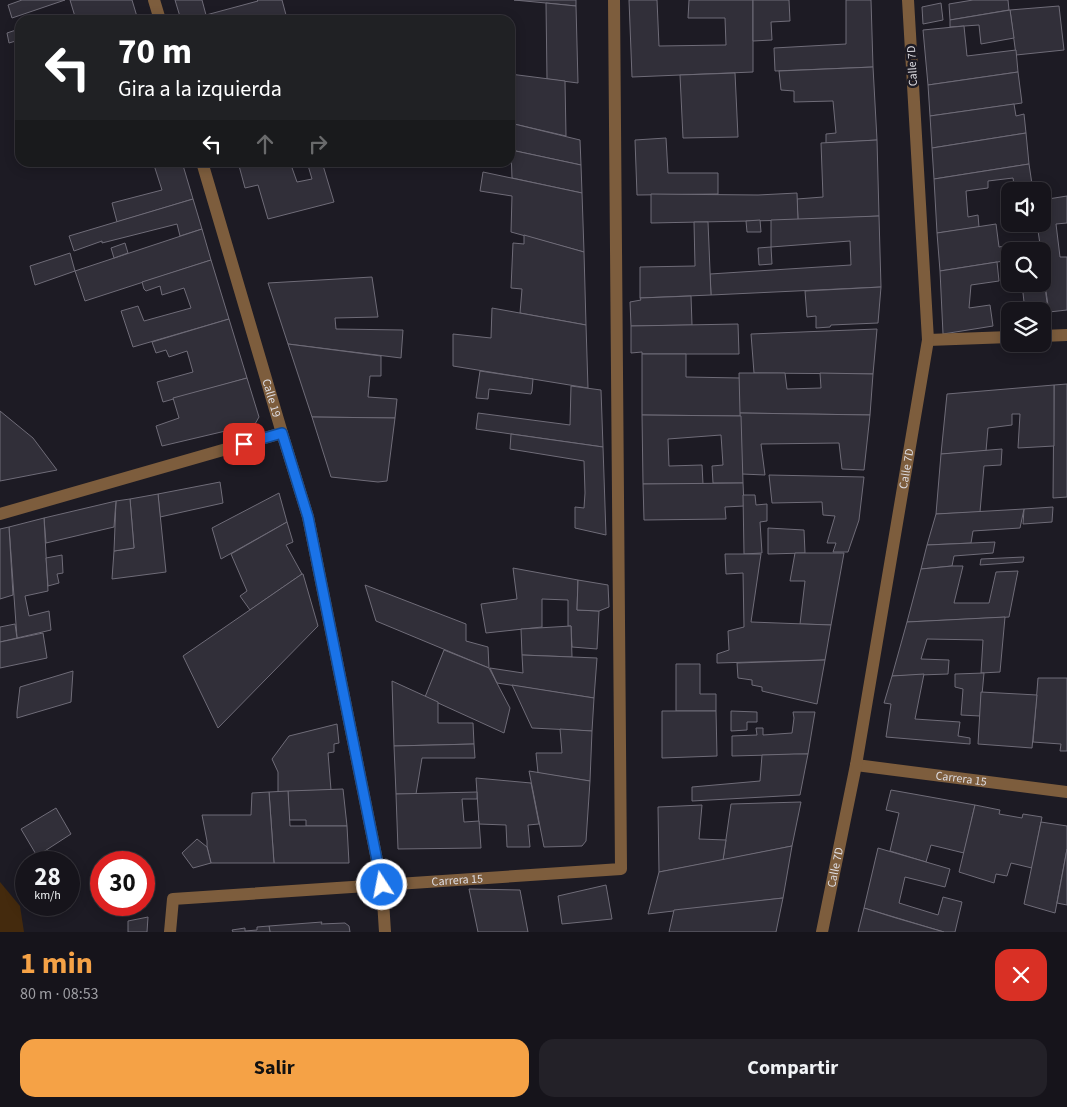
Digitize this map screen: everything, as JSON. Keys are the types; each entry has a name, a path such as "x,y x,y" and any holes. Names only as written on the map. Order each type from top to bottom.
{"street":[{"path":"154,0 158,15"},
{"name":"Carrera 15","path":"170,932 173,899 621,869 614,0"},
{"name":"Calle 7D","path":"822,932 856,765 928,340 908,0"},
{"name":"Calle 19","path":"203,167 308,517 382,885 385,932"},
{"path":"1051,336 1067,335"},
{"path":"928,340 1001,337"},
{"path":"0,514 282,433"},
{"name":"Carrera 15","path":"856,765 1067,792"}],"shaded area":[{"path":"0,882 15,900 15,916 22,916 24,932 0,932"}],"building":[{"path":"22,0 65,0 21,15 15,15 12,18 8,5"},
{"path":"70,0 132,0 136,15 74,15"},
{"path":"175,0 202,0 206,15 180,15"},
{"path":"257,0 282,0 286,15 206,15"},
{"path":"514,0 576,0 576,6 546,3"},
{"path":"629,0 657,0 659,46 726,45 725,18 688,18 689,0 753,0 753,72 632,77"},
{"path":"753,0 789,0 790,21 771,22 772,40 753,41"},
{"path":"846,0 871,0 873,67 775,71 774,48 846,44"},
{"path":"973,0 1008,0 1009,10 950,20 949,4"},
{"path":"546,3 576,6 578,83 547,79"},
{"path":"941,3 943,20 923,24 922,7"},
{"path":"1059,6 1064,50 1016,55 1010,10"},
{"path":"1010,10 1014,38 981,44 979,25 950,27 950,20"},
{"path":"964,26 967,56 1016,50 1018,72 928,85 923,30"},
{"path":"15,30 15,41 9,43 7,33"},
{"path":"873,67 877,140 826,143 826,134 836,133 833,101 794,102 794,91 781,90 779,71"},
{"path":"1018,72 1022,103 930,116 928,85"},
{"path":"735,73 738,137 683,138 680,75"},
{"path":"515,75 565,81 566,136 515,124"},
{"path":"1014,104 1016,116 1024,114 1026,133 932,148 930,116"},
{"path":"515,124 580,140 581,165 515,151"},
{"path":"1026,133 1029,164 934,179 932,148"},
{"path":"666,138 668,173 718,173 718,194 637,195 635,140"},
{"path":"877,140 879,216 798,220 797,199 823,197 821,143"},
{"path":"515,151 581,165 582,193 512,178 512,167 515,167"},
{"path":"1029,164 1032,182 1014,182 1013,178 988,181 988,188 966,191 968,217 978,215 979,227 937,233 934,179"},
{"path":"155,167 183,167 193,199 117,222 112,203 162,190"},
{"path":"239,167 292,167 297,182 312,179 308,167 324,167 334,202 268,219 258,185 245,188"},
{"path":"483,172 582,193 584,252 511,232 512,196 480,191"},
{"path":"797,193 798,220 651,223 651,194 758,195"},
{"path":"1067,196 1067,223 1056,224 1060,257 1067,257 1067,310 1051,312 1051,302 1048,302 1046,292 1051,292 1051,242 1040,242 1038,232 1051,232 1051,199"},
{"path":"193,199 202,229 180,236 177,224 102,243 102,241 74,251 69,236"},
{"path":"879,216 881,287 711,295 710,274 851,265 850,241 771,247 771,220"},
{"path":"760,220 761,232 747,232 746,221"},
{"path":"694,222 708,222 711,295 640,298 640,267 695,266"},
{"path":"996,224 999,247 1001,247 1001,261 940,271 937,233"},
{"path":"202,229 211,260 85,301 75,271"},
{"path":"524,235 584,252 586,325 520,313 522,289 511,288 513,243 524,244"},
{"path":"125,243 128,253 114,258 111,248"},
{"path":"771,247 772,264 759,265 758,248"},
{"path":"70,253 75,271 35,285 30,266"},
{"path":"211,260 229,319 133,347 121,311 138,306 144,321 191,308 184,288 162,295 160,286 146,291 142,282"},
{"path":"997,262 999,281 971,285 969,308 990,305 993,326 943,334 940,271"},
{"path":"372,277 378,317 335,318 336,329 403,330 401,358 288,344 268,283"},
{"path":"881,287 878,323 831,325 830,327 816,328 816,316 807,317 805,291"},
{"path":"1023,292 1046,292 1047,302 1024,302"},
{"path":"691,296 692,325 631,326 630,302 641,300 640,298"},
{"path":"492,308 586,325 588,388 453,366 453,334 491,338"},
{"path":"229,319 247,378 163,402 157,382 193,372 187,351 169,357 166,350 156,353 152,342"},
{"path":"738,324 739,354 631,353 631,326"},
{"path":"877,329 873,374 754,373 751,334"},
{"path":"288,344 381,356 381,376 370,376 368,397 397,399 395,418 312,417"},
{"path":"642,354 686,354 686,377 740,378 741,416 642,415"},
{"path":"480,371 533,379 531,394 489,389 488,399 476,398"},
{"path":"739,373 785,373 787,389 821,388 820,373 873,374 870,415 740,413"},
{"path":"247,378 259,417 255,424 162,446 156,426 179,418 173,398"},
{"path":"1067,384 1067,497 1053,498 1054,385"},
{"path":"1054,385 1054,446 1018,448 1020,414 1012,414 1012,425 988,428 986,451 941,454 947,394"},
{"path":"571,386 601,390 603,447 476,429 478,413 570,425"},
{"path":"0,411 33,438 57,470 0,481"},
{"path":"740,413 870,415 864,470 842,469 839,443 761,444 765,475 742,474"},
{"path":"642,415 741,416 743,483 713,483 712,466 723,465 721,435 668,439 669,466 702,465 703,484 643,484"},
{"path":"312,417 395,418 387,481 378,482 331,477"},
{"path":"511,434 603,447 606,535 575,528 575,507 584,508 584,461 510,449"},
{"path":"1002,449 1001,465 984,466 980,512 936,514 941,454"},
{"path":"769,475 864,477 859,520 848,552 833,552 836,543 827,543 835,516 823,515 822,502 772,503"},
{"path":"220,482 223,503 160,517 158,494"},
{"path":"743,483 744,506 725,507 726,519 644,520 643,484"},
{"path":"279,493 287,522 221,559 212,528"},
{"path":"158,494 166,572 112,579 114,551 134,548 130,499"},
{"path":"743,495 755,495 756,505 767,504 767,521 760,522 762,553 744,554"},
{"path":"130,499 134,548 114,551 116,501"},
{"path":"116,501 114,527 46,543 44,518"},
{"path":"1053,507 1052,522 1023,524 1024,509"},
{"path":"1024,509 1020,528 973,531 971,543 927,545 936,514"},
{"path":"44,518 48,591 25,596 29,616 49,611 51,630 17,638 9,527"},
{"path":"287,522 293,542 286,545 302,574 250,610 240,596 247,591 231,554"},
{"path":"9,527 13,595 0,599 0,529"},
{"path":"768,528 804,530 805,553 768,554"},
{"path":"995,542 993,553 954,556 952,566 921,569 927,545"},
{"path":"795,553 844,553 831,625 800,624 805,581 790,581"},
{"path":"725,554 761,554 751,622 831,625 825,660 717,663 717,654 729,650 728,631 744,627 743,573 726,574"},
{"path":"62,555 63,573 57,574 59,583 48,586 46,558"},
{"path":"1024,557 1023,562 980,565 981,559"},
{"path":"963,566 954,603 989,603 996,572 1018,571 1009,617 907,622 921,569"},
{"path":"513,568 578,580 577,610 599,611 597,649 572,647 571,626 568,626 568,600 542,599 542,627 486,633 481,604 517,599"},
{"path":"302,574 318,626 218,728 183,656"},
{"path":"578,580 608,585 609,607 599,611 577,610"},
{"path":"365,585 466,624 466,641 488,647 489,668 376,621"},
{"path":"1005,617 1000,672 981,673 983,640 927,639 921,659 949,660 948,674 892,676 907,622"},
{"path":"15,624 17,638 0,642 0,627"},
{"path":"571,626 572,657 522,655 521,629"},
{"path":"43,633 47,658 0,668 0,642"},
{"path":"444,650 489,668 510,708 504,733 425,697"},
{"path":"522,655 597,658 594,698 497,683 490,668 523,673"},
{"path":"825,660 817,704 762,691 762,687 752,685 752,680 738,678 737,663"},
{"path":"676,664 700,664 700,694 716,694 716,711 676,711"},
{"path":"73,671 71,702 17,718 20,687"},
{"path":"984,673 980,716 961,715 963,689 955,687 955,674"},
{"path":"924,674 915,719 960,722 958,736 970,738 970,744 886,737 891,704 884,703 892,676"},
{"path":"1038,678 1067,678 1067,751 1060,751 1061,744 1033,742"},
{"path":"392,681 438,702 438,723 473,723 474,744 394,746"},
{"path":"512,685 594,698 592,731 532,728"},
{"path":"981,692 1037,695 1032,748 978,744"},
{"path":"662,711 716,711 717,756 662,758"},
{"path":"731,711 757,712 757,722 747,722 747,730 731,731"},
{"path":"793,712 815,712 808,754 732,756 732,736 757,735 756,728 763,728 763,735 792,733"},
{"path":"337,724 339,743 334,744 334,752 328,753 331,790 278,792 278,772 272,759 289,736"},
{"path":"560,729 592,731 590,781 538,773 536,753 562,753"},
{"path":"474,744 475,758 422,758 416,794 396,794 394,746"},
{"path":"808,754 800,795 692,801 692,787 760,781 762,755"},
{"path":"529,771 590,781 586,841 582,846 544,847"},
{"path":"476,778 531,783 539,824 528,825 530,847 507,847 506,825 479,824"},
{"path":"343,789 347,826 306,826 306,820 289,820 288,791"},
{"path":"891,790 975,805 964,853 931,845 926,862 890,851 899,813 886,810"},
{"path":"288,791 290,826 347,826 349,863 274,863 269,792"},
{"path":"269,792 274,863 211,863 202,815 251,815 252,793"},
{"path":"477,792 477,799 462,799 464,822 479,821 481,848 398,849 396,794"},
{"path":"801,802 792,846 723,860 731,804"},
{"path":"702,805 699,839 726,840 723,860 659,872 658,807"},
{"path":"975,805 1000,810 999,814 1022,818 1023,814 1042,817 1032,868 1011,863 1007,876 996,874 994,883 959,872"},
{"path":"56,808 71,834 45,851 34,851 21,829"},
{"path":"1041,822 1067,826 1067,849 1055,913 1024,904"},
{"path":"197,839 207,847 211,863 193,868 182,853"},
{"path":"792,846 783,898 648,914 659,872"},
{"path":"878,848 950,869 945,887 905,877 899,903 938,915 943,897 962,902 955,932 944,932 864,908"},
{"path":"1067,849 1067,905 1057,903"},
{"path":"606,885 612,919 562,924 558,896"},
{"path":"469,889 520,890 528,932 478,932"},
{"path":"783,898 776,932 669,932 674,910"},
{"path":"864,908 896,918 944,932 858,932"},
{"path":"148,917 147,932 128,932 128,921"},
{"path":"322,922 321,924 345,923 349,926 350,932 270,932 269,926"},
{"path":"269,926 270,932 233,932 232,930 245,928 245,931 257,930 257,927"}],"route":[{"path":"244,444 282,433 308,517 382,885"}]}
